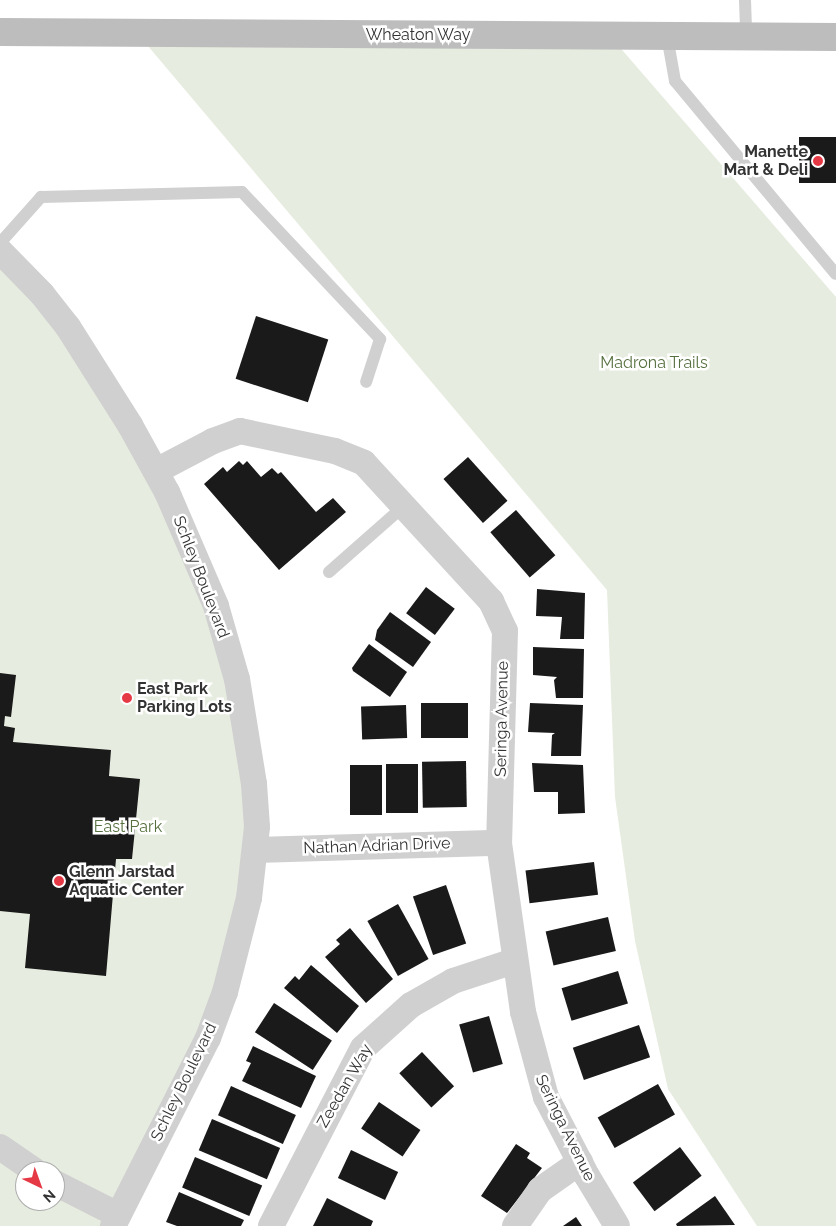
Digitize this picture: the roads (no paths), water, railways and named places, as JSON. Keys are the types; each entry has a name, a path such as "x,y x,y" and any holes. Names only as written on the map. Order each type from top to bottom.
{"main road":[{"name":"Wheaton Way","path":"0,32 836,37"}],"street":[{"name":"Schley Boulevard","path":"0,251 42,294 68,328 156,471 216,606 237,680 254,784 256,850 239,946 208,1038 116,1221"},
{"name":"Seringa Avenue","path":"156,471 240,431 336,451 364,463 405,505 490,600 502,621 505,631 499,843 514,961 537,1071 580,1162 617,1226"},
{"name":"Nathan Adrian Drive","path":"256,850 499,843"},
{"name":"Zeedan Way","path":"271,1226 363,1048 411,1004 453,981 514,961"},
{"path":"0,1147 20,1161"},
{"path":"515,1226 540,1190 580,1162"},
{"path":"65,1189 116,1221"}],"lane":[{"path":"745,0 746,37"},
{"path":"667,36 675,81 818,256 836,274"},
{"path":"0,244 41,197 242,192 380,339 366,382"},
{"path":"329,572 405,505"}],"place":[{"name":"Manette Mart & Deli","path":"818,161"},
{"name":"East Park Parking Lots","path":"127,698"},
{"name":"Glenn Jarstad Aquatic Center","path":"59,881"}],"park label":[{"name":"Madrona Trails","path":"654,363"},
{"name":"East Park","path":"128,827"}]}
